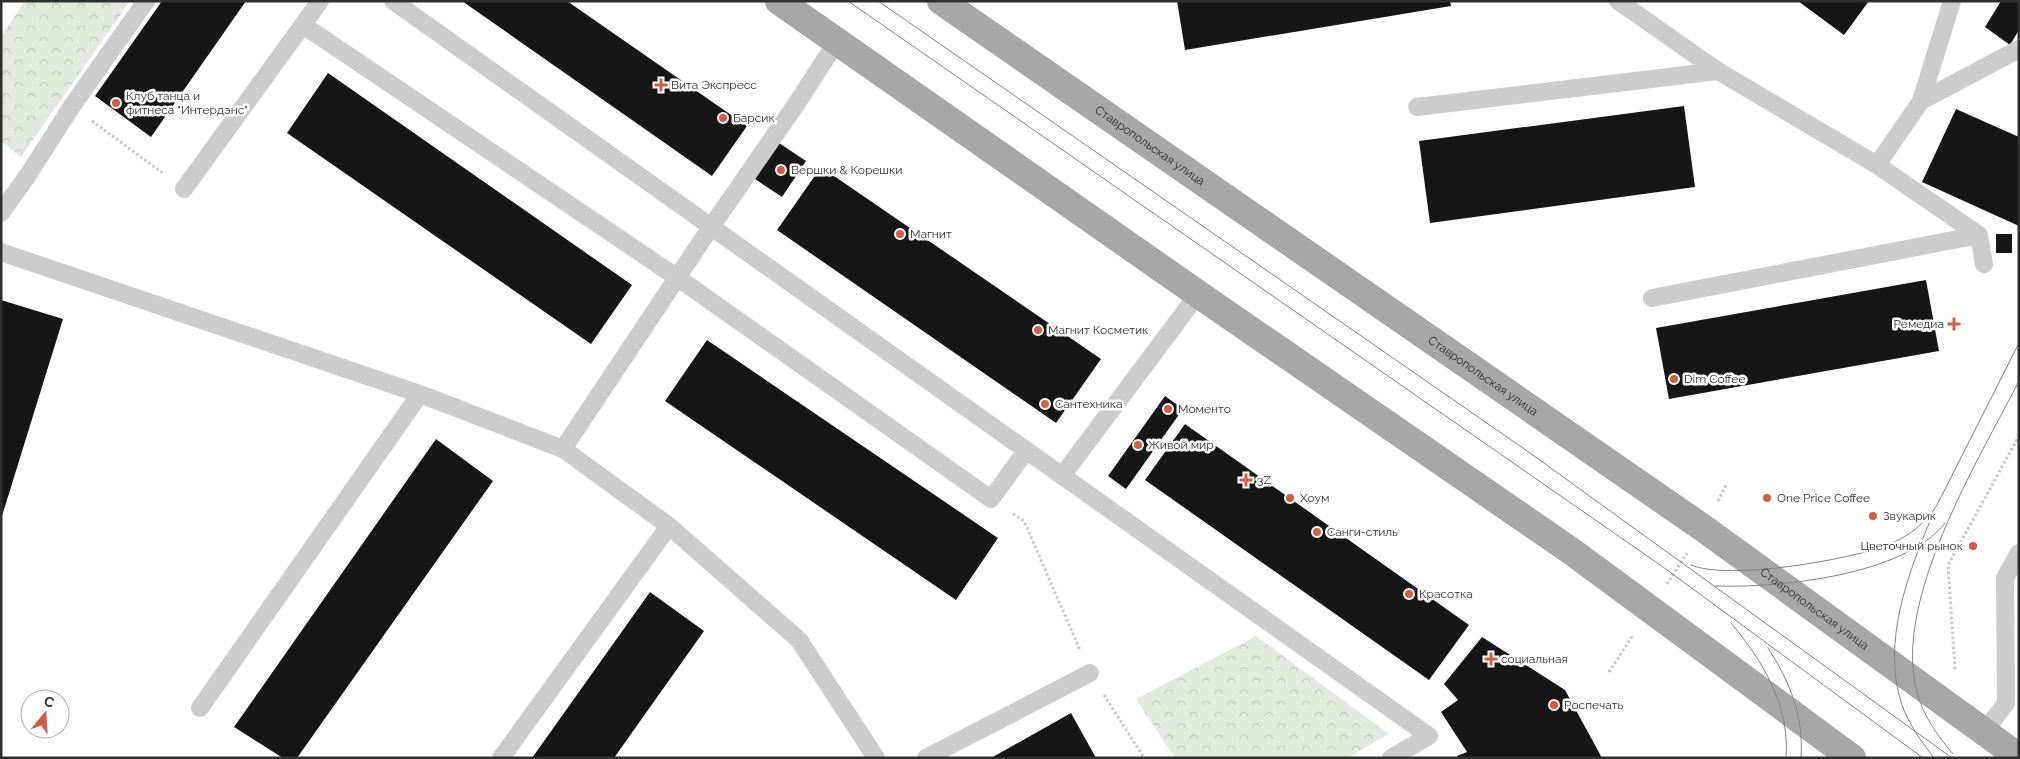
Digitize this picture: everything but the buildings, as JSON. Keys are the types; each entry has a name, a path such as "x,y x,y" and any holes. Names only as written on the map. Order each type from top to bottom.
{"main road":[{"path":"780,1 1651,608 1852,758"},
{"name":"Ставропольская улица","path":"941,1 1703,528 2019,757"}],"lane":[{"path":"1,213 72,106 146,1"},
{"path":"184,189 320,1"},
{"path":"393,1 1428,736 1391,758"},
{"path":"1618,1 1718,71 1877,165 1979,235 1984,264"},
{"path":"1877,165 1921,101 1952,1"},
{"path":"303,25 678,278 991,499 1026,451"},
{"path":"563,449 837,41"},
{"path":"1921,101 2019,49"},
{"path":"1418,107 1718,71"},
{"path":"1652,298 1979,235"},
{"path":"1,252 420,394 563,449 669,526 799,640 876,758"},
{"path":"1062,476 1198,294"},
{"path":"200,708 420,394"},
{"path":"501,758 669,526"},
{"path":"1984,732 2006,703 2005,578 2019,553"},
{"path":"926,758 1090,672"}],"path":[{"path":"72,106 184,189"},
{"path":"1954,669 1948,565 2019,436"},
{"path":"1609,672 1703,528 1728,483"},
{"path":"991,499 1024,522 1090,672 1144,758"}],"green space":[{"path":"25,1 130,1 21,157 1,141 1,37"},
{"path":"1256,636 1389,734 1347,758 1175,758 1136,699"}],"tram line":[{"path":"848,1 1663,567 1923,758"},
{"path":"878,1 1530,453 1952,758"},
{"path":"1691,565 1731,571 1788,567 1869,551 1895,542 1909,534 1927,518 1937,505 2019,343"},
{"path":"1953,754 1927,717 1917,692 1913,656 1917,616 1927,575 1943,532 1982,451 2019,381"},
{"path":"1932,516 1906,585 1900,609 1894,657 1896,681 1902,705 1916,733 1934,758"},
{"path":"1715,586 1805,581 1871,567 1901,555 1926,541 1945,523"},
{"path":"1731,623 1764,669 1779,702 1784,720 1786,758"},
{"path":"1768,648 1783,674 1794,700 1800,728 1801,758"}],"place":[{"name":"Вита Экспресс","path":"661,85"},
{"name":"Клуб танца и фитнеса \"Интердэнс\"","path":"116,103"},
{"name":"Барсик","path":"723,118"},
{"name":"Вершки & Корешки","path":"781,170"},
{"name":"Магнит","path":"900,234"},
{"name":"Ремедиа","path":"1954,324"},
{"name":"Магнит Косметик","path":"1038,330"},
{"name":"Dim Coffee","path":"1674,379"},
{"name":"Сантехника","path":"1045,404"},
{"name":"Моменто","path":"1168,409"},
{"name":"Живой мир","path":"1138,445"},
{"name":"3Z","path":"1246,480"},
{"name":"Хоум","path":"1290,498"},
{"name":"One Price Coffee","path":"1767,498"},
{"name":"Звукарик","path":"1873,516"},
{"name":"Санги-стиль","path":"1317,532"},
{"name":"Цветочный рынок","path":"1973,546"},
{"name":"Красотка","path":"1409,594"},
{"name":"социальная","path":"1491,659"},
{"name":"Роспечать","path":"1554,705"}]}
